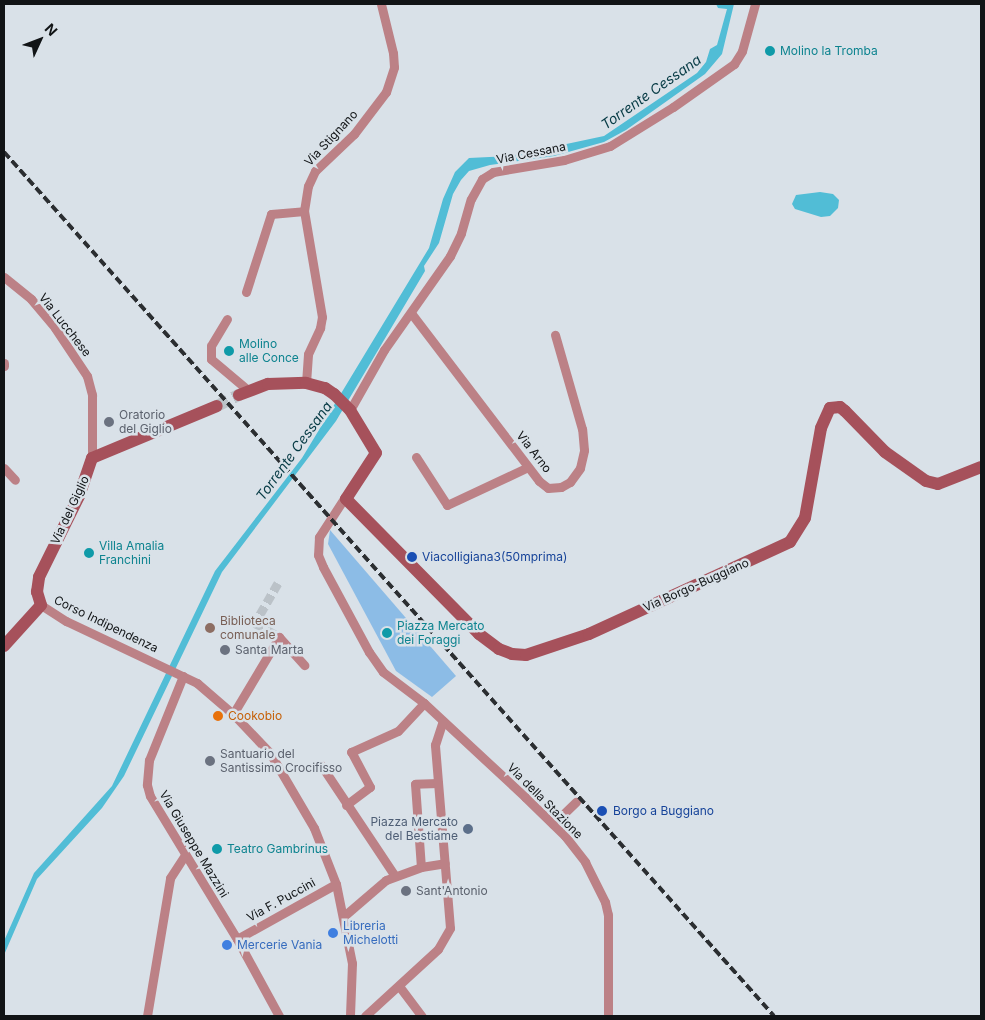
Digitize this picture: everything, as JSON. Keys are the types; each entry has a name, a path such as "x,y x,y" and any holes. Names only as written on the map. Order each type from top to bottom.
{"street":[{"name":"Via Stignano","path":"306,383 308,354 320,328 322,317 304,211 308,186 315,171 354,134 377,106 388,85 394,53 381,4"},
{"name":"Via Cessana","path":"350,410 384,350 458,242 471,199 482,179 493,172 564,160 610,146 673,107 734,64 742,51 755,4"},
{"path":"246,292 271,214 304,211"},
{"name":"Via Lucchese","path":"4,277 31,299 55,328 87,376 92,395 92,458"},
{"name":"Via Arno","path":"411,313 528,467 548,488 561,487 577,474 582,459 582,429 555,335"},
{"path":"227,319 211,346 210,360 244,393 268,384 306,383 325,388 350,410 376,453 345,497"},
{"path":"92,458 217,406"},
{"name":"Via Borgo-Buggiano","path":"345,497 479,634 505,652 526,655 589,634 790,542 805,518 821,428 830,408 844,411 885,452 926,482 938,484 981,466"},
{"path":"416,457 447,505 528,467"},
{"name":"Via del Giglio","path":"41,605 37,592 40,577 79,496 92,458"},
{"path":"4,468 15,480"},
{"name":"Via della Stazione","path":"345,497 324,526 319,537 318,555 380,667 424,703 553,824 585,862 606,902 610,950 608,1016"},
{"path":"4,646 41,605"},
{"name":"Corso Indipendenza","path":"41,605 66,621 183,676"},
{"path":"233,714 278,636 304,666"},
{"path":"183,676 202,687 233,714 270,753 314,828 336,884 344,916 352,963 350,1016"},
{"name":"Via Giuseppe Mazzini","path":"183,676 149,760 147,785 165,825 237,939 279,1016"},
{"path":"346,805 370,787 352,752 398,732 424,703"},
{"path":"365,1016 438,949 450,928 435,745 443,721"},
{"path":"321,765 346,805 376,844 395,876"},
{"path":"421,867 415,784 438,783"},
{"path":"553,824 576,802"},
{"path":"147,1016 170,878 185,855"},
{"path":"344,916 386,880 421,867 445,863"},
{"name":"Via F. Puccini","path":"237,939 336,884"},
{"path":"399,986 422,1016"}],"shaded area":[{"path":"716,4 734,4 722,54 705,74 626,130 604,142 554,156 490,165 469,171 461,180 453,194 439,243 424,266 425,271 336,421 222,572 124,776 102,808 37,879 4,955 4,941 34,873 112,786 215,571 302,458 429,248 443,199 455,172 469,158 510,156 604,136 697,73 706,62 710,49 717,45 727,9 718,8"},
{"path":"820,192 833,194 839,200 838,208 830,216 821,217 795,209 792,204 796,195"},
{"path":"330,530 456,676 432,697 396,671 328,544"}],"tunnel":[{"path":"217,406 239,395"},
{"path":"278,583 255,623 279,637"}],"railway":[{"path":"4,152 774,1016"}],"place":[{"name":"Molino la Tromba","path":"770,51"},
{"name":"Molino alle Conce","path":"229,351"},
{"name":"Oratorio del Giglio","path":"109,422"},
{"name":"Villa Amalia Franchini","path":"89,553"},
{"name":"Viacolligiana3(50mprima)","path":"412,557"},
{"name":"Biblioteca comunale","path":"210,628"},
{"name":"Piazza Mercato dei Foraggi","path":"387,633"},
{"name":"Santa Marta","path":"225,650"},
{"name":"Cookobio","path":"218,716"},
{"name":"Santuario del Santissimo Crocifisso","path":"210,761"},
{"name":"Borgo a Buggiano","path":"602,811"},
{"name":"Piazza Mercato del Bestiame","path":"468,829"},
{"name":"Teatro Gambrinus","path":"217,849"},
{"name":"Sant'Antonio","path":"406,891"},
{"name":"Libreria Michelotti","path":"333,933"},
{"name":"Mercerie Vania","path":"227,945"}],"water label":[{"name":"Torrente Cessana","path":"651,92"},
{"name":"Torrente Cessana","path":"294,451"}]}
